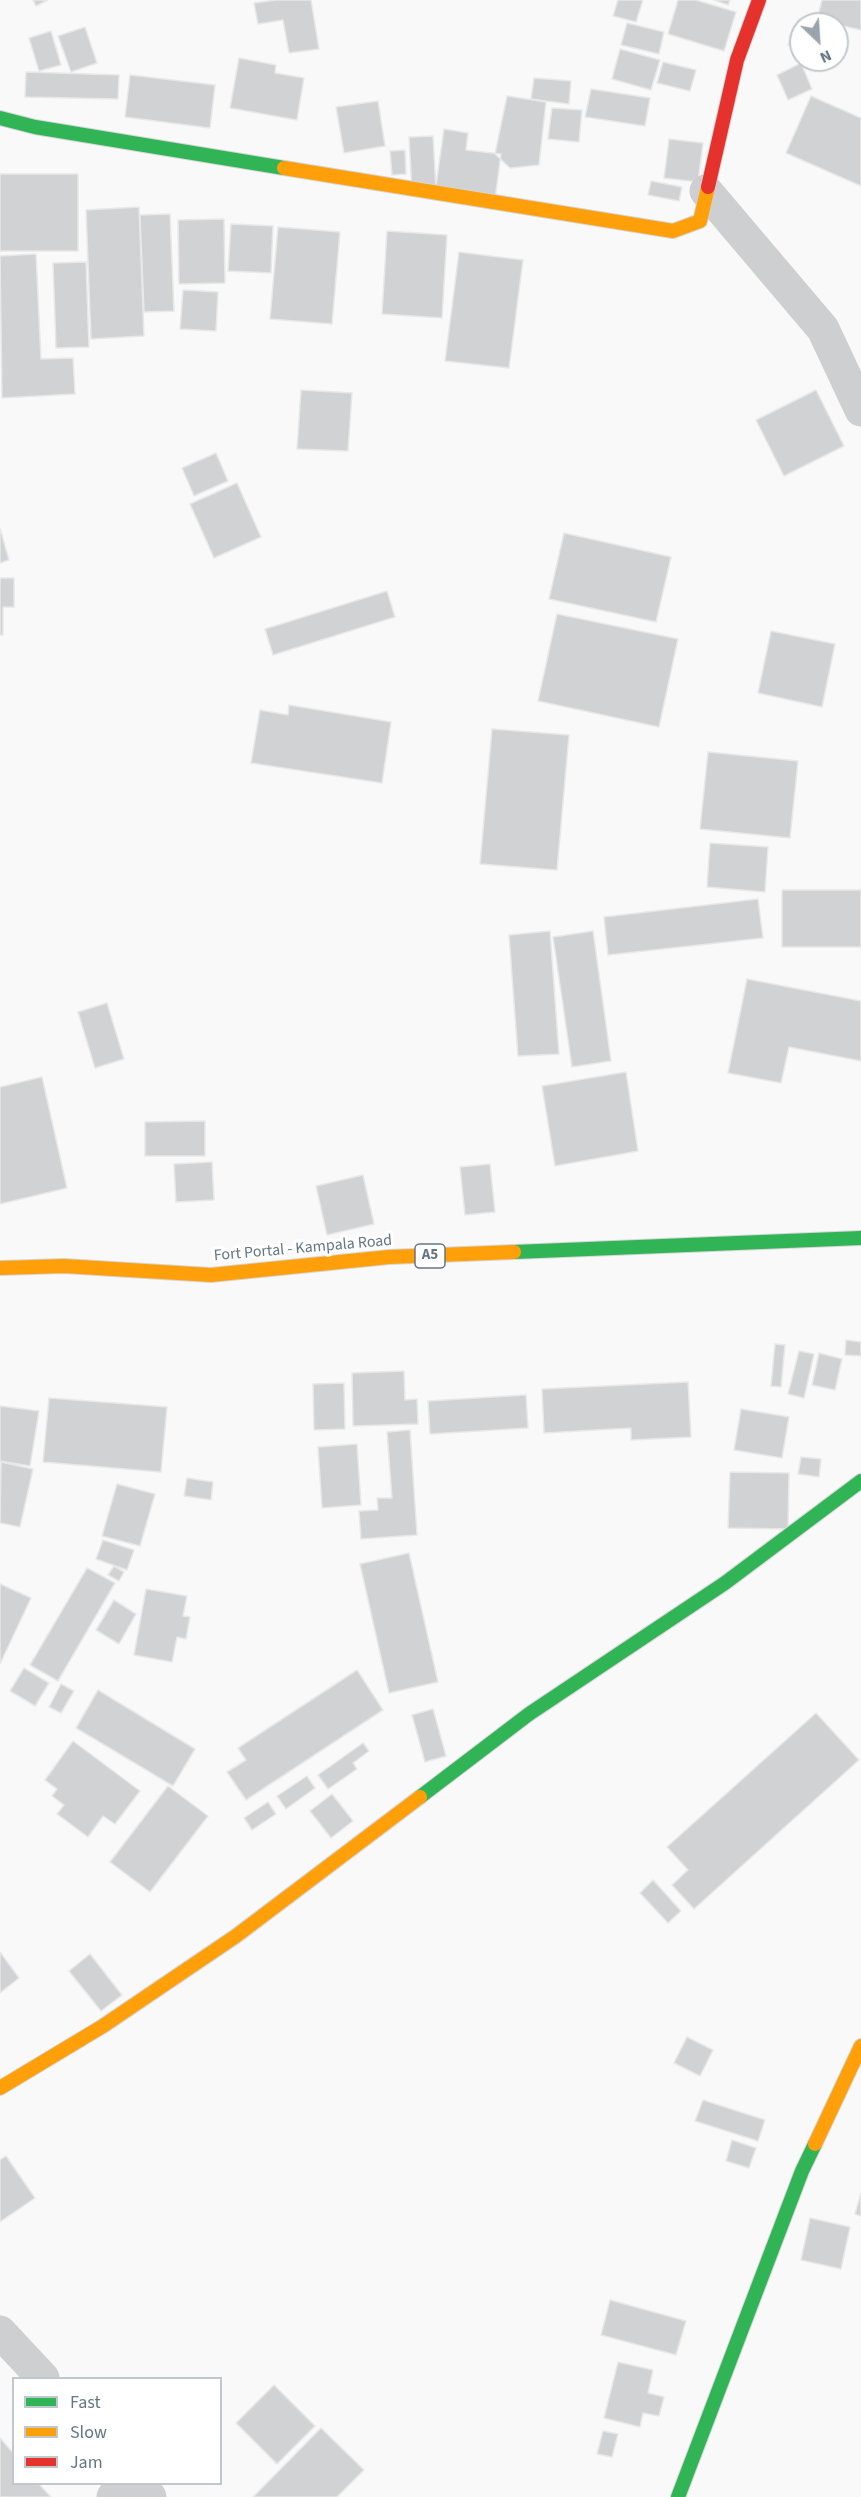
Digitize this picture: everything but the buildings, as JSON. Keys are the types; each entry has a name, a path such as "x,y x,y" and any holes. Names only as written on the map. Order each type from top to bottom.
{"street":[{"path":"0,118 35,127 649,230 673,231 700,221 737,60 759,0"},
{"path":"706,191 823,329 861,410"},
{"name":"Fort Portal - Kampala Road","path":"0,1268 64,1266 211,1275 389,1257 861,1238"},
{"path":"0,2088 103,2026 236,1936 529,1714 725,1583 861,1481"},
{"path":"678,2497 802,2171 861,2046"},
{"path":"0,2332 41,2377"},
{"path":"140,2485 150,2497"}],"traffic: fast":[{"path":"0,118 35,127 284,168"},
{"path":"514,1252 861,1238"},
{"path":"420,1797 529,1714 725,1583 861,1481"},
{"path":"678,2497 802,2171 815,2144"}],"traffic: slow":[{"path":"284,168 673,231 700,221 708,187"},
{"path":"0,1268 64,1266 211,1275 389,1257 514,1252"},
{"path":"0,2088 103,2026 236,1936 420,1797"},
{"path":"815,2144 861,2046"}],"traffic: jam":[{"path":"708,187 737,60 759,0"}]}
